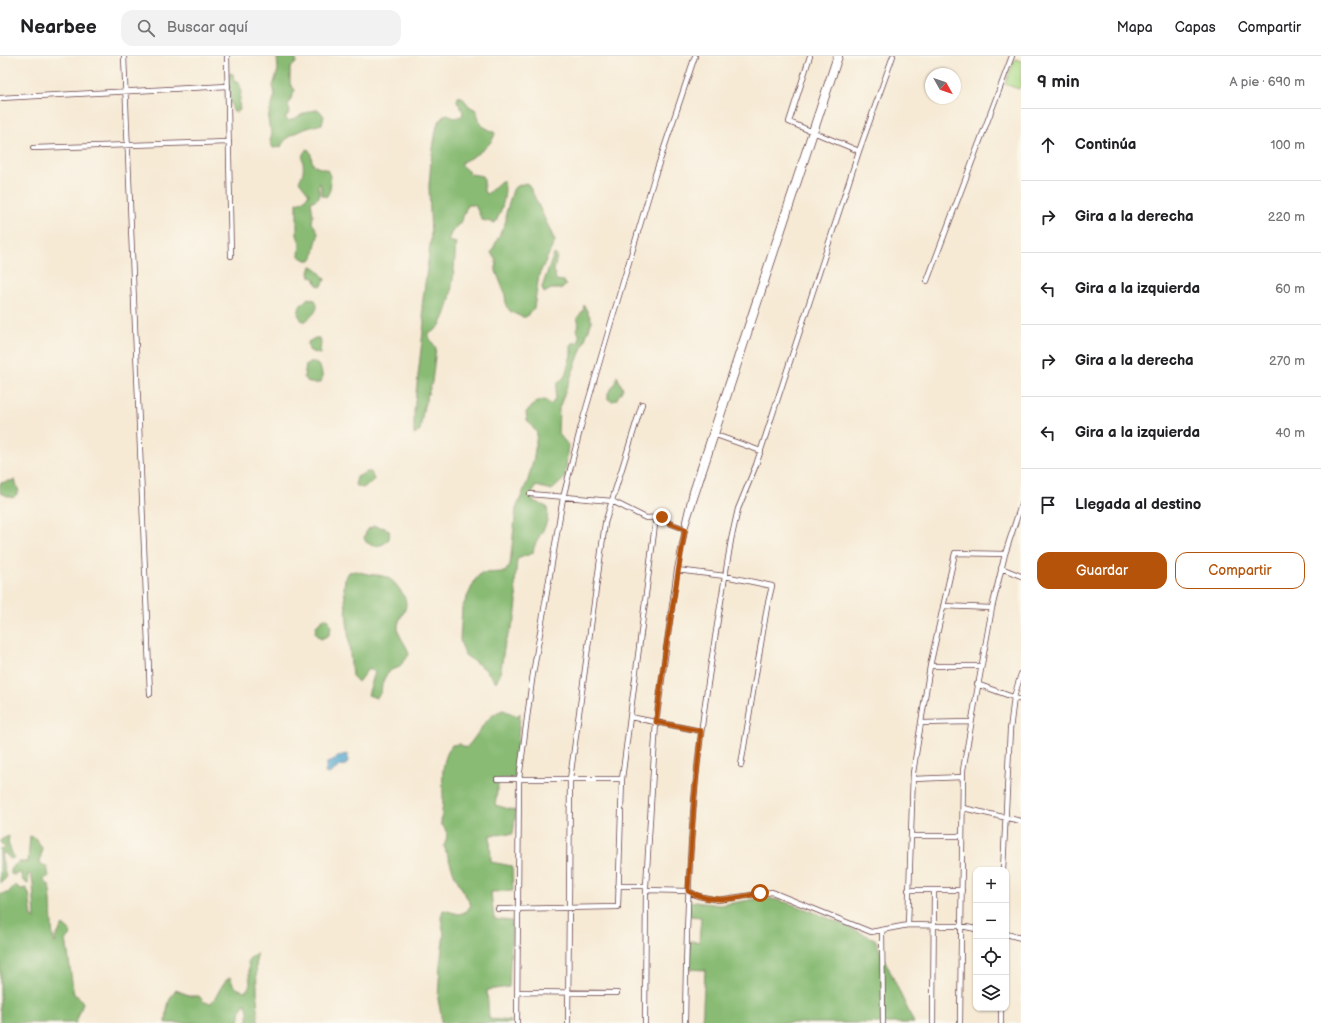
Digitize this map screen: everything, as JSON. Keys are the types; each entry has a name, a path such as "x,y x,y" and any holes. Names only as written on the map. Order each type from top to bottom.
{"street":[{"path":"124,56 150,694"},
{"path":"227,56 232,256"},
{"path":"517,1023 519,779 532,680 563,498 581,426 655,175 695,56"},
{"path":"810,56 789,122 859,151"},
{"path":"813,132 836,56"},
{"path":"645,1023 646,888 656,722 685,522 692,492 713,434 813,132 840,56"},
{"path":"684,1023 688,891 694,801 701,731 731,540 738,509 761,451 859,151 893,56"},
{"path":"927,281 1012,56"},
{"path":"0,98 228,86"},
{"path":"33,148 229,142"},
{"path":"568,1023 570,992 570,779 606,523 642,404"},
{"path":"713,434 761,451"},
{"path":"530,494 612,501 646,518 662,517 669,523 685,527"},
{"path":"960,1023 963,777 970,722 992,608 1004,554 1021,505"},
{"path":"498,909 618,907 622,779 656,517"},
{"path":"908,925 913,779 930,666 955,553 1004,554"},
{"path":"1001,568 1021,576"},
{"path":"677,570 725,576 772,586 767,606 741,765"},
{"path":"943,606 992,608"},
{"path":"930,666 981,666"},
{"path":"1003,867 1010,730 1014,697 1021,674"},
{"path":"977,684 1021,700"},
{"path":"630,717 701,731"},
{"path":"922,723 970,722"},
{"path":"913,779 963,777"},
{"path":"497,779 622,779"},
{"path":"963,808 1021,821"},
{"path":"911,836 962,836"},
{"path":"618,886 688,891 698,896 718,900 772,892 811,906 868,931 908,925 973,928"},
{"path":"908,890 962,890"},
{"path":"933,1023 934,891"},
{"path":"882,930 883,1023"},
{"path":"1009,935 1021,938"},
{"path":"518,992 617,992"},
{"path":"1001,1011 1001,1023"}],"green space":[{"path":"277,56 296,56 296,63 290,68 290,84 295,90 288,105 290,112 285,118 289,121 314,110 319,110 324,116 322,124 298,132 287,138 281,147 273,148 270,141 272,133 268,118 275,95 273,86 278,70"},
{"path":"1015,59 1021,61 1021,85 1019,89 1005,84"},
{"path":"229,73 233,74 234,82 238,82 241,89 239,103 240,110 237,112 233,111 231,103"},
{"path":"458,97 462,97 469,106 476,110 481,125 495,133 487,147 462,162 462,166 471,174 482,176 484,180 484,192 487,194 501,181 504,181 505,191 502,208 495,223 482,220 475,205 467,205 462,220 451,233 448,241 456,243 450,297 448,307 440,325 436,330 427,334 436,348 432,382 424,406 420,430 414,435 414,411 424,323 422,307 431,238 429,186 431,161 437,125 444,115 448,114 454,118 462,116 463,112 457,101"},
{"path":"308,149 314,165 327,170 329,173 331,184 326,197 322,195 320,183 318,186 320,195 311,202 313,215 312,223 318,232 318,237 314,255 311,260 306,260 299,256 300,243 297,235 297,203 304,200 309,194 299,181 303,172 303,154"},
{"path":"526,183 529,185 555,241 539,275 534,308 526,317 522,317 511,312 506,306 505,294 496,271 496,259 491,253 506,221 506,213 513,190 515,187"},
{"path":"554,254 557,256 554,270 556,280 564,281 566,285 562,289 551,289 544,293 542,287"},
{"path":"311,266 315,267 325,279 322,286 317,285 314,278 310,277 309,273"},
{"path":"308,298 315,300 317,307 306,321 302,321 298,314 300,306"},
{"path":"584,305 592,321 559,408 558,433 568,445 565,478 552,490 536,486 532,493 533,501 547,507 547,521 534,547 533,553 517,559 515,583 517,602 515,619 505,642 500,675 496,682 485,669 465,655 460,640 462,608 475,580 481,573 505,572 510,565 516,509 528,480 534,457 537,433 527,420 526,412 538,401 545,400 551,405 555,399 557,384 565,376 571,355 571,345 579,342 579,334 576,329 579,324 577,318 583,311"},
{"path":"315,338 319,338 321,341 320,354 309,350 308,342"},
{"path":"313,362 318,365 321,370 321,383 309,383 304,377 306,365"},
{"path":"617,376 623,389 616,400 612,401 608,399 608,393 615,384"},
{"path":"367,472 371,472 374,480 363,488 355,485 357,477"},
{"path":"15,480 19,492 13,498 0,493 0,483"},
{"path":"374,526 386,528 389,531 389,538 383,544 373,546 366,542 364,538 367,530"},
{"path":"357,571 390,579 395,583 406,602 405,610 398,624 398,631 409,655 398,668 391,670 385,677 381,692 376,698 368,695 375,672 369,668 358,682 352,676 344,587 345,579 349,572"},
{"path":"325,618 329,620 331,627 329,635 321,639 315,634 316,626"},
{"path":"503,710 518,716 520,713 515,778 499,779 495,805 516,811 513,834 490,835 491,862 512,866 513,891 491,892 494,919 512,921 509,987 487,990 489,1019 511,1021 511,1023 441,1023 438,999 444,934 441,918 443,910 459,914 466,912 471,905 455,876 444,846 447,834 441,824 444,764 448,751 452,745 460,744 466,748 491,716"},
{"path":"9,836 8,843 14,858 10,859 5,853 1,854 6,878 0,884 0,848 2,850 5,848 0,842 2,839"},
{"path":"30,836 35,838 42,847 40,863 47,867 49,876 43,880 49,885 54,942 56,943 55,938 63,925 71,932 70,936 66,939 73,989 74,994 80,998 83,1003 76,1023 0,1023 0,894 8,893 15,885 21,889 26,888 29,893 32,917 35,919 33,883 31,875 28,874 28,884 23,881 20,872 15,875 11,874 11,868 19,862 28,862"},
{"path":"762,898 773,899 802,908 875,939 914,1023 702,1023 705,970 689,969 690,941 699,942 701,917 690,916 688,901 720,905"},
{"path":"256,953 258,1023 248,1023 248,1010 245,1003 241,1010 239,1023 166,1023 169,1001 176,990 191,996 199,996 204,1002 211,1003 224,983 230,977 232,983 236,987 240,990 246,991 250,985 248,960"}],"water":[{"path":"348,754 348,761 346,765 340,766 329,774 325,773 327,763 342,755"}],"route":[{"path":"662,517 669,523 685,529 677,570 656,722 701,731 694,801 688,891 698,896 718,900 742,898 760,893"}]}
